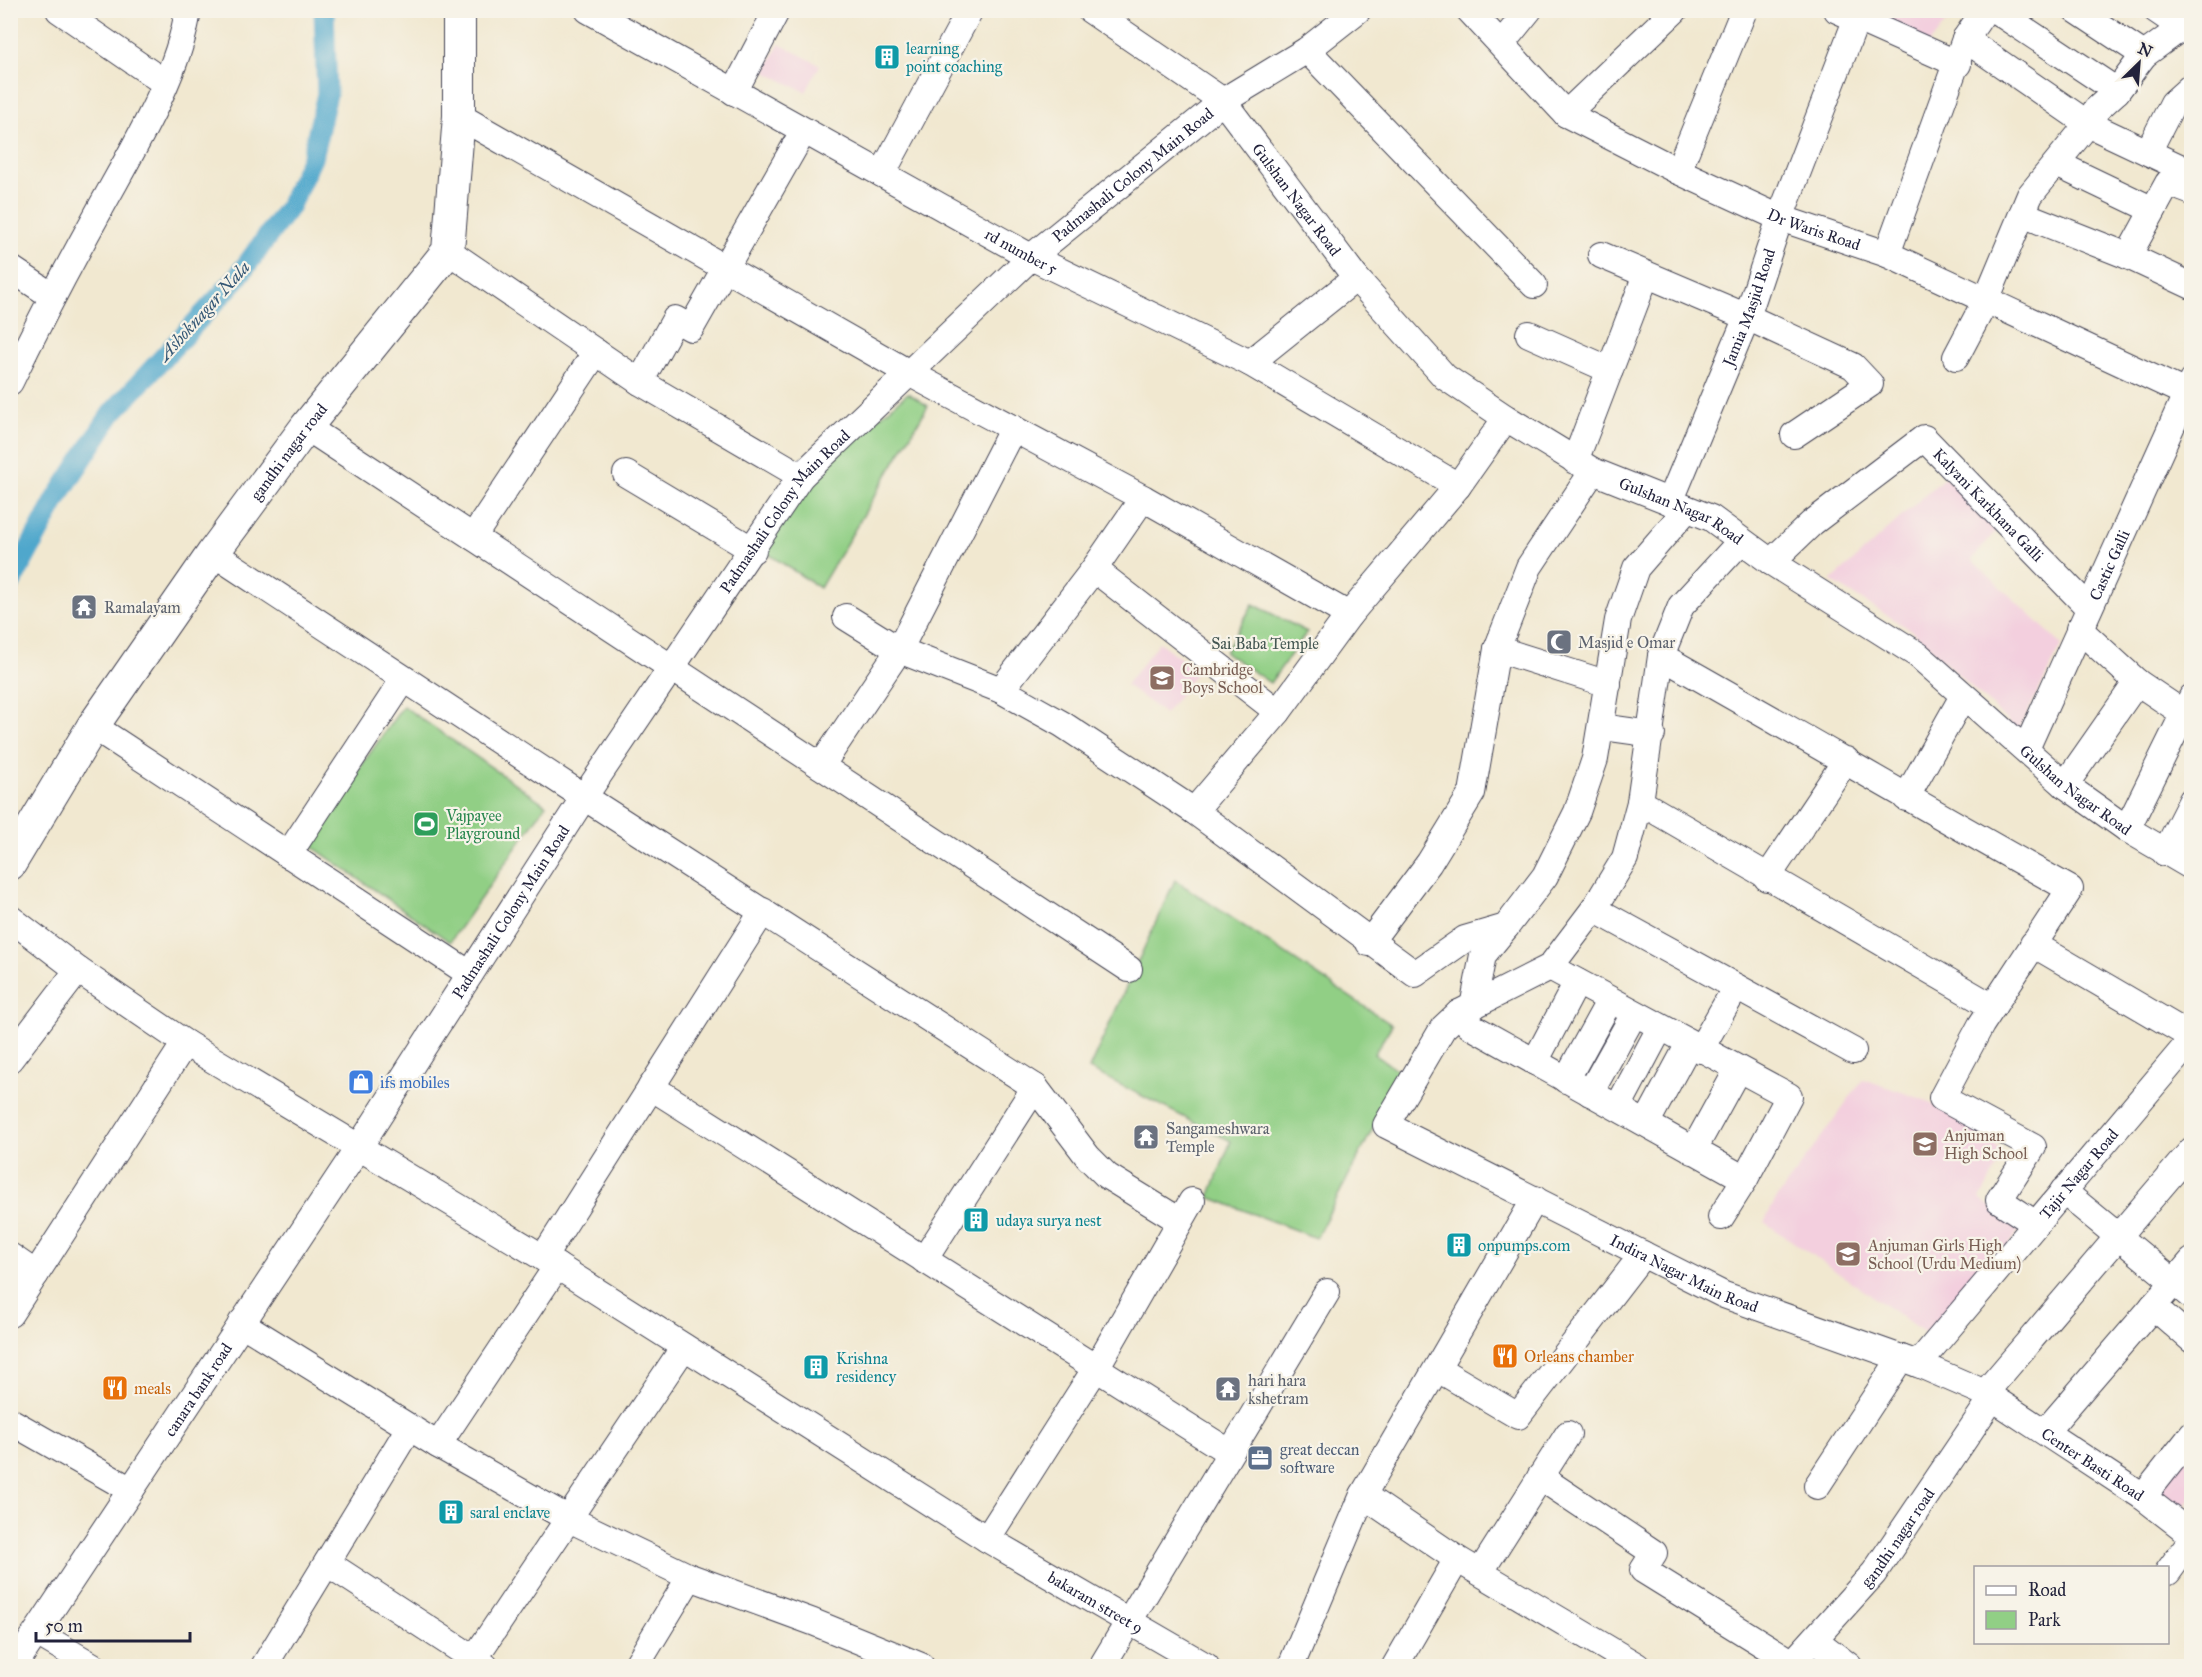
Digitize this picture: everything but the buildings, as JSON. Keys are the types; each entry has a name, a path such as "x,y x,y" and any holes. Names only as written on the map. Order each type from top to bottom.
{"main road":[{"path":"448,251 459,116 459,10"},
{"name":"gandhi nagar road","path":"10,864 93,726 213,553 306,427 448,251"}],"street":[{"path":"59,10 165,83"},
{"path":"10,382 52,296 165,83 188,10"},
{"name":"rd number 5","path":"588,10 803,132 1031,257 1250,363 1458,486"},
{"path":"734,92 777,10"},
{"path":"882,174 970,10"},
{"name":"Gulshan Nagar Road","path":"1090,10 1223,101 1356,278 1445,377 1584,466 1711,518 1771,562 1918,655 2065,784 2127,829 2192,867"},
{"name":"Padmashali Colony Main Road","path":"359,1146 584,797 801,476 1031,257 1223,101 1307,50 1358,10"},
{"name":"Dr Waris Road","path":"1469,10 1566,114 1678,171 1780,218 1887,254 2190,390"},
{"path":"1502,43 1529,10"},
{"path":"1566,114 1675,10"},
{"path":"1678,171 1744,10"},
{"path":"1887,254 1958,64 1965,39 1985,10"},
{"path":"1995,10 2117,91"},
{"path":"2076,10 2144,55"},
{"path":"1956,357 1986,300 2031,195 2088,124 2096,110 2117,91 2144,55 2186,23 2156,10"},
{"path":"1851,13 1958,64"},
{"name":"Jamia Masjid Road","path":"1466,1010 1484,955 1545,876 1577,812 1595,759 1602,727 1617,620 1636,568 1679,506 1851,13"},
{"path":"1965,39 2088,124 2192,172"},
{"path":"1307,50 1533,285"},
{"path":"2148,152 2173,103 2192,86"},
{"path":"459,116 909,373 1143,498 1349,615"},
{"path":"640,382 675,319 692,328 803,132"},
{"path":"2057,164 2154,210"},
{"path":"2128,256 2168,183 2192,192"},
{"path":"2022,214 2128,256 2192,286"},
{"path":"448,251 640,382 801,476"},
{"path":"1601,255 1747,316 1853,366 1870,384 1794,435"},
{"path":"10,268 52,296"},
{"path":"1369,943 1429,863 1472,793 1497,649 1529,567 1584,466 1610,370 1646,275"},
{"path":"1250,363 1356,278"},
{"path":"1529,334 1610,370"},
{"path":"473,537 597,352"},
{"name":"Castic Galli","path":"2026,749 2190,390"},
{"path":"1194,811 1278,712 1349,615 1458,486 1506,418"},
{"path":"306,427 1129,969"},
{"path":"821,766 899,650 1013,428"},
{"name":"Kalyani Karkhana Galli","path":"1771,562 1812,523 1924,438 2084,619"},
{"path":"626,474 753,550"},
{"path":"1001,690 1094,569 1143,498"},
{"path":"1741,541 1681,606 1661,656 1652,734 1640,802 1625,858 1594,909 1550,967 1466,1010 1469,1025 1566,1080 1647,1122 1745,1179"},
{"path":"213,553 584,797 1035,1087 1081,1149 1107,1176 1186,1211 1096,1368 987,1539"},
{"path":"1094,569 1278,712"},
{"path":"846,617 899,650 1001,690 1062,724 1194,811 1369,943 1415,974 1465,939 1506,927"},
{"path":"2084,619 2137,682 2187,705 2127,829"},
{"path":"1497,649 1608,684"},
{"path":"1661,656 1846,760 1906,798 2070,889 1993,1007 1942,1098 2033,1147 1999,1200 2034,1223"},
{"path":"288,855 404,679"},
{"path":"2065,784 2137,682"},
{"path":"1906,798 1962,696"},
{"path":"93,726 470,974"},
{"path":"1602,727 1652,734"},
{"path":"1767,878 1846,760"},
{"path":"2165,853 2192,800"},
{"path":"1640,802 1767,878 1993,1007"},
{"path":"1594,909 1853,1051"},
{"path":"438,1445 550,1262 651,1088 763,911"},
{"name":"bakaram street 9","path":"12,917 78,970 185,1043 550,1262 987,1539 1126,1622 1206,1666"},
{"path":"2033,944 2188,1052"},
{"path":"1550,967 1694,1047 1789,1096 1745,1179 1721,1217"},
{"path":"10,1059 78,970"},
{"path":"1535,1062 1577,982"},
{"path":"1647,1122 1694,1047 1736,987"},
{"path":"1566,1080 1610,1000"},
{"name":"Indira Nagar Main Road","path":"1466,1010 1443,1028 1386,1125 1724,1295 1909,1361 1989,1395"},
{"path":"1590,1093 1634,1014"},
{"path":"1618,1107 1660,1028"},
{"path":"10,1314 185,1043"},
{"name":"Tajir Nagar Road","path":"1817,1486 1909,1361 2188,1052"},
{"path":"1694,1151 1738,1070"},
{"path":"924,1260 1035,1087"},
{"path":"651,1088 1229,1452"},
{"name":"canara bank road","path":"14,1666 359,1146"},
{"name":"gandhi nagar road","path":"1791,1665 1874,1573 1989,1395 2117,1237 2192,1150"},
{"path":"2063,1191 2182,1290"},
{"path":"1292,1666 1363,1495 1535,1199"},
{"path":"1438,1369 1518,1416 1643,1254"},
{"path":"10,1256 36,1274"},
{"path":"2045,1432 2153,1306 2182,1290 2192,1260"},
{"path":"1102,1666 1126,1622 1327,1292"},
{"path":"2153,1306 2192,1340"},
{"path":"241,1323 409,1428 569,1519 690,1577 813,1622 921,1666"},
{"path":"327,1563 479,1663 569,1519 684,1347"},
{"name":"Center Basti Road","path":"1989,1395 2188,1528"},
{"path":"10,1421 131,1490"},
{"path":"264,1666 409,1428"},
{"path":"1481,1571 1568,1434"},
{"path":"2142,1497 2192,1435"},
{"path":"1540,1477 1654,1553 1643,1570 1791,1665"},
{"path":"1363,1495 1457,1559 1481,1571 1628,1664"},
{"path":"2169,1570 2188,1528"},
{"path":"1395,1666 1457,1559"},
{"path":"636,1666 690,1577"},
{"path":"37,1633 93,1666"},
{"path":"1815,1640 1849,1666"}],"shaded area":[{"path":"1868,11 1955,11 1928,45"},
{"path":"779,44 820,65 806,92 765,72"},
{"path":"1945,477 1998,528 1972,560 2062,645 2018,731 1911,630 1831,581"},
{"name":"Cambridge Boys School","path":"1159,642 1197,671 1165,714 1126,685"},
{"name":"Anjuman High School","path":"1863,1079 1925,1100 1992,1141 2003,1156 1980,1199 2020,1231 1933,1338 1764,1222 1775,1201"},
{"path":"2191,1446 2191,1497 2182,1509 2157,1490"}],"green space":[{"path":"908,393 928,406 820,588 762,550 809,476"},
{"name":"Sai Baba Temple","path":"1253,604 1307,632 1270,683 1225,652"},
{"name":"Vajpayee Playground","path":"403,706 546,805 450,942 307,843"},
{"path":"1175,880 1392,1025 1374,1054 1402,1073 1316,1238 1209,1197 1231,1141 1089,1069"}],"waterway":[{"name":"Ashoknagar Nala","path":"10,585 58,496 112,413 237,278 289,207 312,158 327,94 324,10"}],"place":[{"name":"learning point coaching","path":"887,57"},
{"name":"Ramalayam","path":"84,607"},
{"name":"Masjid e Omar","path":"1559,642"},
{"name":"Cambridge Boys School","path":"1162,678"},
{"name":"Vajpayee Playground","path":"426,824"},
{"name":"ifs mobiles","path":"361,1082"},
{"name":"Sangameshwara Temple","path":"1146,1137"},
{"name":"Anjuman High School","path":"1925,1144"},
{"name":"udaya surya nest","path":"976,1220"},
{"name":"onpumps.com","path":"1459,1245"},
{"name":"Anjuman Girls High School (Urdu Medium)","path":"1848,1254"},
{"name":"Orleans chamber","path":"1505,1356"},
{"name":"Krishna residency","path":"816,1367"},
{"name":"meals","path":"115,1388"},
{"name":"hari hara kshetram","path":"1228,1389"},
{"name":"great deccan software","path":"1260,1458"},
{"name":"saral enclave","path":"451,1512"}]}
